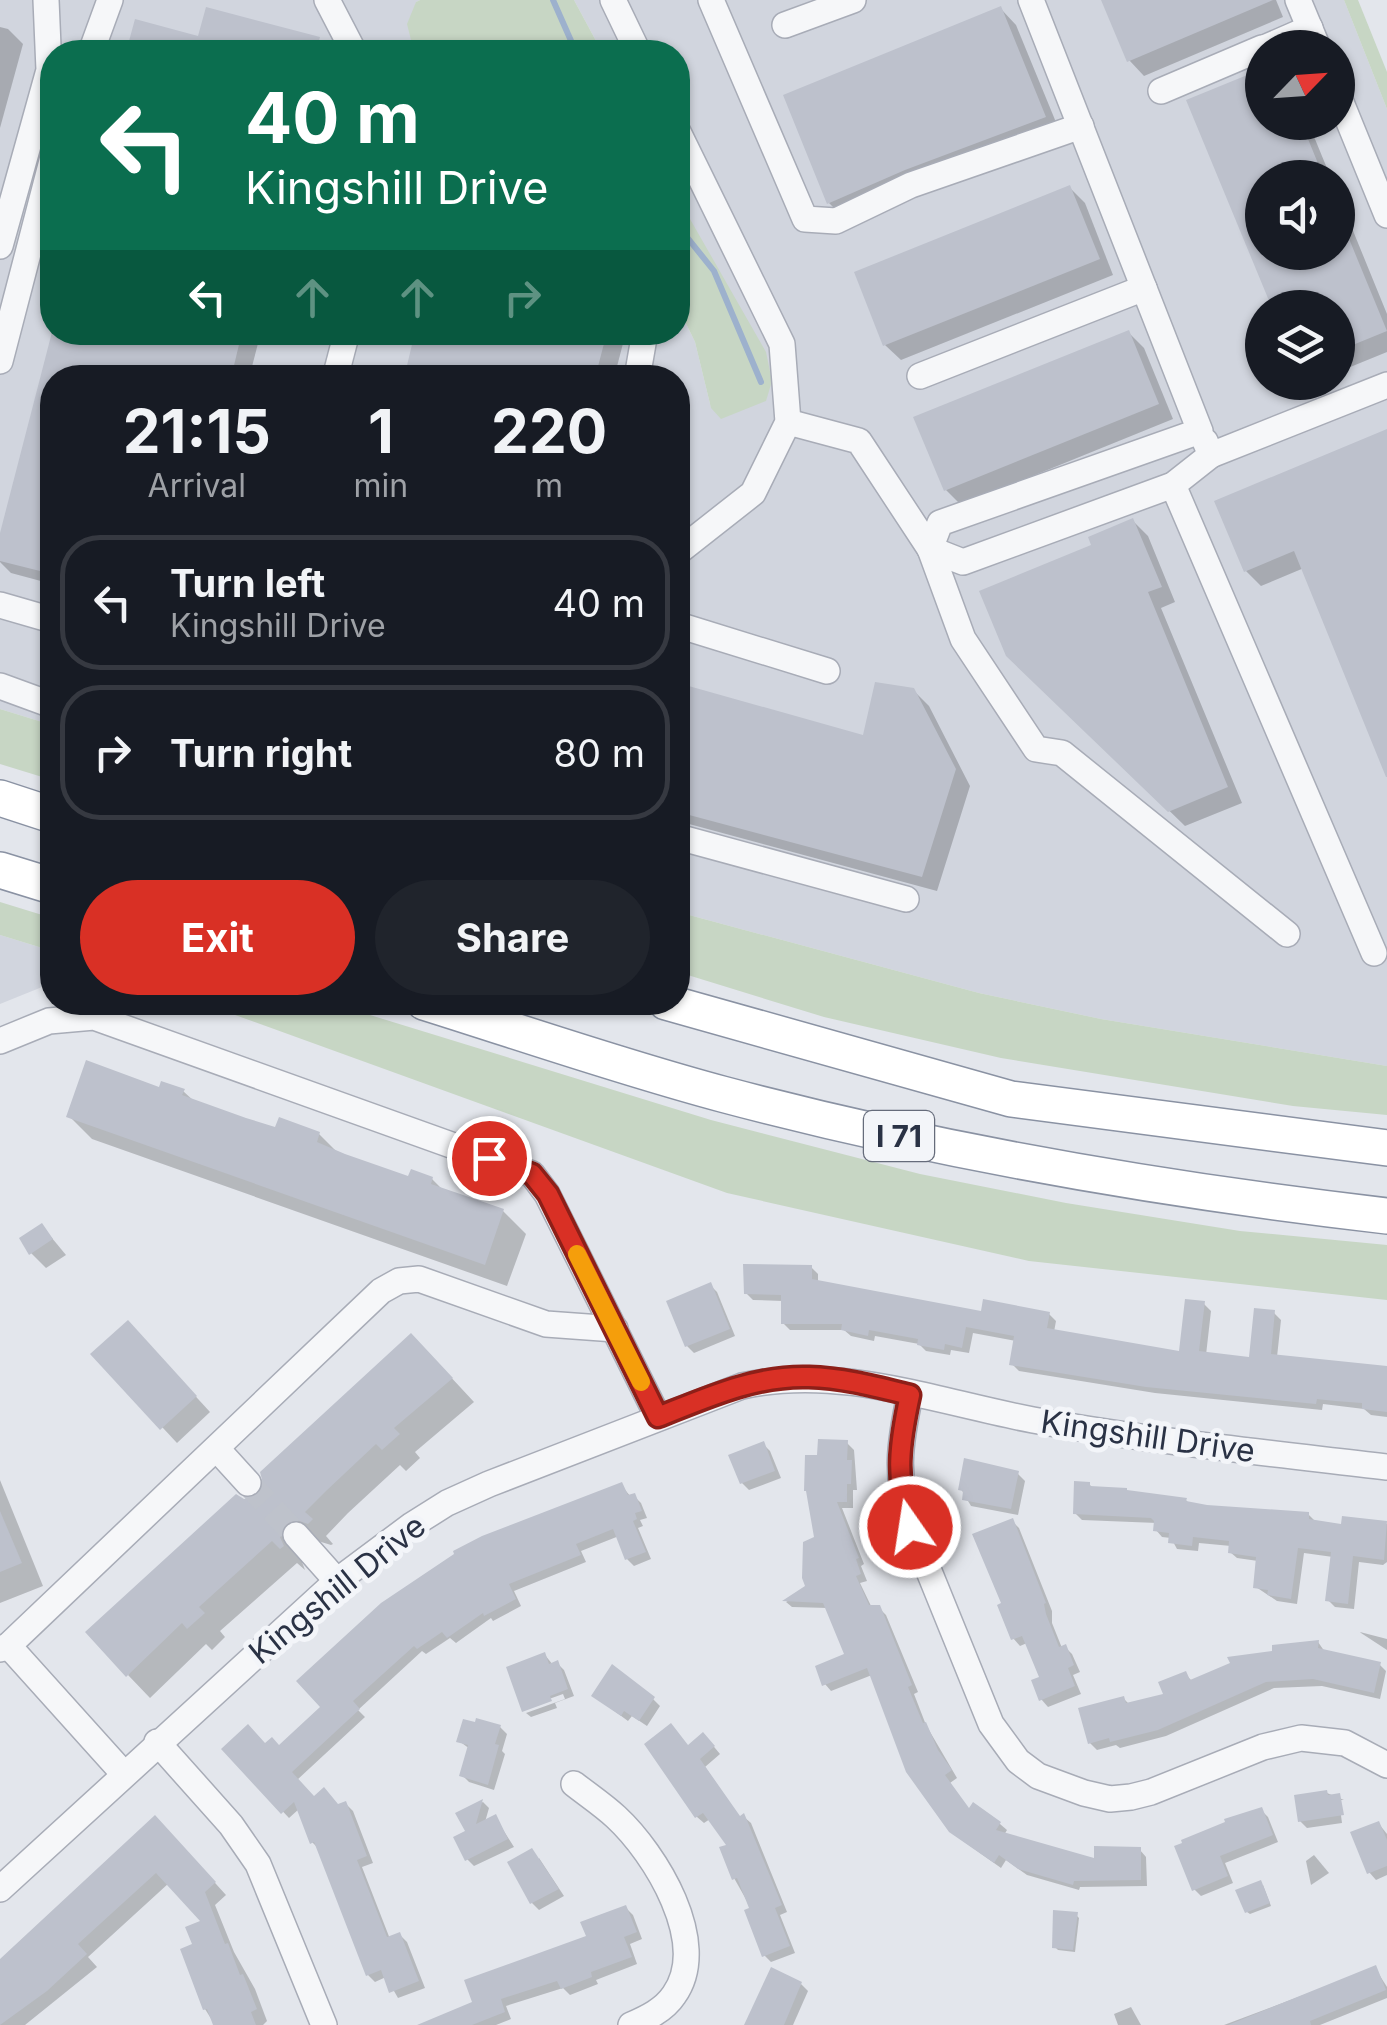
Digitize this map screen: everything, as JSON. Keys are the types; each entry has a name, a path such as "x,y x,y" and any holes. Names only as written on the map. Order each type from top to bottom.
{"highway":[{"path":"0,798 40,811"},
{"path":"0,870 40,882"},
{"name":"I 71","path":"690,1009 1011,1099 1387,1148"},
{"name":"I 71","path":"466,1015 721,1094 998,1159 1387,1216"}],"street":[{"path":"46,0 47,40"},
{"path":"95,40 110,0"},
{"path":"328,0 348,40"},
{"path":"613,0 632,40"},
{"path":"711,0 805,219 836,221 910,184 1080,126"},
{"path":"786,26 853,0"},
{"path":"1298,0 1311,30"},
{"path":"1041,4 1080,126 1212,455"},
{"path":"1162,90 1245,55"},
{"path":"0,246 40,99"},
{"path":"1355,137 1387,215"},
{"path":"690,156 782,344 788,422 753,493 690,532"},
{"path":"0,361 40,207"},
{"path":"920,376 1144,288"},
{"path":"930,549 963,562 1173,484 1212,455 1387,386"},
{"path":"788,422 859,441 930,549 963,639 1036,749 1062,753 1287,934"},
{"path":"930,549 940,524 1200,430"},
{"path":"1173,484 1374,953"},
{"path":"0,605 40,617"},
{"path":"690,629 827,672"},
{"path":"0,686 40,700"},
{"path":"690,840 906,900"},
{"path":"0,1042 48,1022 94,1017 525,1170 548,1194 658,1417"},
{"path":"124,1774 4,1647 380,1291 399,1280 419,1279 546,1324 615,1330"},
{"name":"Kingshill Drive","path":"0,1890 336,1581 384,1544 447,1503 742,1386 774,1378 831,1378 1034,1420 1197,1445 1387,1467"},
{"path":"910,1395 899,1454 901,1496 910,1527 991,1724 1018,1761 1060,1786 1110,1798 1151,1792 1263,1747 1301,1738 1345,1742 1387,1764"},
{"path":"217,1449 248,1483"},
{"path":"296,1535 336,1581"},
{"path":"158,1742 231,1825 258,1864 324,2025"},
{"path":"574,1784 618,1819 665,1878 684,1933 687,1965 675,1994 652,2016 630,2025"}],"shaded area":[{"path":"0,0 420,0 416,2 413,40 40,40 40,345 690,345 690,332 711,408 690,250 690,40 596,40 574,0 1344,0 1387,109 1387,1066 1101,1019 979,993 690,915 690,365 40,365 40,721 0,709"},
{"path":"0,935 40,947 40,988 0,1004"}],"green space":[{"path":"574,0 596,40 411,40 407,24 416,2"},
{"path":"1344,0 1358,0 1387,72 1387,109"},
{"path":"690,219 766,352 772,381 766,401 721,419 711,408 690,332"},
{"path":"0,709 40,721 40,776 0,764"},
{"path":"0,902 40,914 40,947 0,935"},
{"path":"690,915 979,993 1101,1019 1387,1066 1387,1115 1293,1106 1001,1058 824,1017 690,976"},
{"path":"235,1015 370,1015 711,1120 920,1174 1240,1231 1387,1245 1387,1300 1029,1261 727,1193"}],"building":[{"path":"1101,0 1273,0 1127,62"},
{"path":"1001,6 1046,117 827,204 783,95"},
{"path":"206,7 320,37 129,40 135,19 198,36"},
{"path":"1245,76 1245,140 1308,140 1317,160 1245,160 1245,243 1186,100"},
{"path":"1070,185 1100,259 883,346 854,272"},
{"path":"1355,253 1387,331 1355,344 1355,290 1265,290 1256,270 1355,270"},
{"path":"1129,330 1159,404 944,491 913,417"},
{"path":"49,345 239,345 234,365 43,365"},
{"path":"412,345 604,345 598,365 407,365"},
{"path":"40,378 40,571 0,561 0,533"},
{"path":"1387,429 1386,777 1294,551 1244,572 1214,501"},
{"path":"1133,518 1162,587 1148,592 1228,787 1168,812 1006,656 979,591 1091,545 1088,537"},
{"path":"875,682 914,688 956,769 922,877 690,815 690,686 863,735"},
{"path":"86,1060 159,1087 161,1081 185,1089 182,1095 275,1127 279,1117 320,1132 317,1142 345,1154 408,1176 411,1169 433,1177 431,1184 504,1209 485,1265 66,1117"},
{"path":"42,1223 53,1239 29,1255 19,1238"},
{"path":"743,1264 812,1265 812,1279 981,1311 983,1299 1050,1312 1047,1328 1179,1351 1185,1299 1205,1301 1199,1351 1249,1357 1254,1308 1275,1310 1271,1354 1387,1366 1387,1412 1362,1409 1362,1403 1317,1399 1316,1404 1146,1387 1009,1365 1014,1336 966,1327 962,1348 945,1344 944,1350 917,1345 918,1339 869,1330 868,1336 841,1330 842,1324 781,1324 781,1295 744,1294"},
{"path":"711,1282 730,1329 685,1347 666,1301"},
{"path":"128,1320 197,1396 160,1430 90,1354"},
{"path":"411,1333 453,1378 394,1428 400,1434 382,1450 376,1444 305,1512 313,1519 308,1524 294,1519 285,1524 280,1537 284,1546 280,1549 272,1541 199,1607 205,1613 187,1629 182,1623 126,1677 85,1632 236,1494 244,1499 258,1496 264,1487 260,1472"},
{"path":"818,1439 848,1440 851,1484 847,1484 847,1502 837,1502 859,1558 856,1559 861,1574 856,1576 869,1605 880,1605 923,1723 926,1722 952,1770 945,1775 969,1808 973,1802 1001,1822 996,1830 1094,1858 1094,1846 1141,1847 1141,1880 1074,1881 1073,1885 1018,1869 999,1855 994,1863 949,1832 906,1772 867,1668 822,1686 815,1666 844,1654 823,1603 782,1601 805,1586 803,1542 814,1537 804,1491 805,1455 817,1455"},
{"path":"764,1441 775,1471 740,1484 728,1455"},
{"path":"964,1458 1019,1471 1011,1509 962,1500 963,1491 958,1490"},
{"path":"1074,1481 1187,1498 1186,1501 1207,1505 1309,1512 1309,1519 1341,1524 1342,1516 1387,1521 1384,1560 1353,1556 1348,1604 1325,1601 1331,1552 1298,1548 1291,1599 1267,1595 1268,1590 1253,1588 1256,1557 1228,1553 1229,1541 1193,1537 1192,1546 1168,1543 1169,1533 1153,1531 1151,1518 1073,1514"},
{"path":"622,1482 628,1495 635,1493 642,1511 635,1513 637,1519 633,1521 646,1552 625,1560 613,1529 576,1544 581,1555 509,1584 516,1599 484,1616 483,1613 447,1638 442,1632 417,1649 414,1646 353,1701 360,1709 292,1772 314,1796 324,1787 338,1804 346,1801 367,1856 357,1860 387,1937 400,1932 419,1981 389,1993 381,1970 366,1976 314,1842 310,1844 294,1802 281,1814 221,1749 248,1724 265,1743 272,1737 279,1745 320,1707 296,1681 381,1603 454,1554 453,1551"},
{"path":"0,1511 22,1563 0,1572"},
{"path":"1013,1518 1059,1647 1066,1644 1074,1665 1068,1668 1075,1686 1039,1701 1031,1680 1039,1677 1022,1636 1011,1640 997,1605 1001,1603 972,1534"},
{"path":"1319,1640 1318,1648 1381,1662 1374,1693 1313,1679 1266,1682 1158,1730 1088,1744 1078,1708 1124,1696 1126,1703 1163,1694 1158,1682 1186,1671 1190,1680 1230,1663 1227,1657 1272,1651 1272,1645"},
{"path":"545,1652 549,1664 558,1660 568,1689 550,1696 552,1701 522,1712 506,1667"},
{"path":"612,1664 655,1697 639,1721 624,1711 621,1716 591,1696"},
{"path":"476,1718 501,1725 488,1785 459,1776 468,1745 456,1742 463,1719 475,1722"},
{"path":"671,1723 688,1745 703,1732 715,1746 700,1759 740,1816 744,1813 782,1905 775,1908 790,1946 762,1957 744,1910 749,1908 719,1847 726,1845 703,1813 695,1818 644,1744"},
{"path":"1327,1790 1328,1795 1340,1793 1344,1815 1298,1822 1294,1795"},
{"path":"483,1799 476,1824 496,1814 508,1839 465,1861 453,1837 465,1831 455,1813"},
{"path":"1262,1807 1273,1835 1220,1856 1228,1876 1192,1891 1174,1846 1225,1822 1224,1819"},
{"path":"155,1815 216,1882 205,1892 257,2009 251,2012 256,2025 213,2025 207,2009 203,2010 180,1949 192,1944 185,1927 200,1921 156,1873 78,1944 87,1954 47,1991 0,2025 0,1959"},
{"path":"1379,1821 1387,1840 1387,1866 1367,1874 1350,1832"},
{"path":"532,1848 559,1889 530,1904 507,1862"},
{"path":"1261,1880 1270,1903 1245,1913 1235,1890"},
{"path":"626,1905 637,1932 624,1937 632,1957 591,1972 592,1977 561,1989 557,1981 501,1999 505,2012 472,2025 417,2025 472,2002 464,1980 586,1936 580,1922"},
{"path":"1053,1910 1078,1912 1073,1950 1052,1948"},
{"path":"1376,1965 1386,1990 1310,2021 1311,2025 1228,2025"},
{"path":"771,1967 802,1982 784,2025 744,2025"}],"waterway":[{"path":"553,0 571,40"},
{"path":"690,241 714,271 761,382"}],"tunnel":[{"path":"248,1483 296,1535"}],"slow traffic":[{"path":"577,1254 641,1382"}],"route":[{"path":"489,1158 532,1174 548,1194 658,1417 774,1378 831,1378 910,1395 901,1434 898,1474 910,1527"}]}
